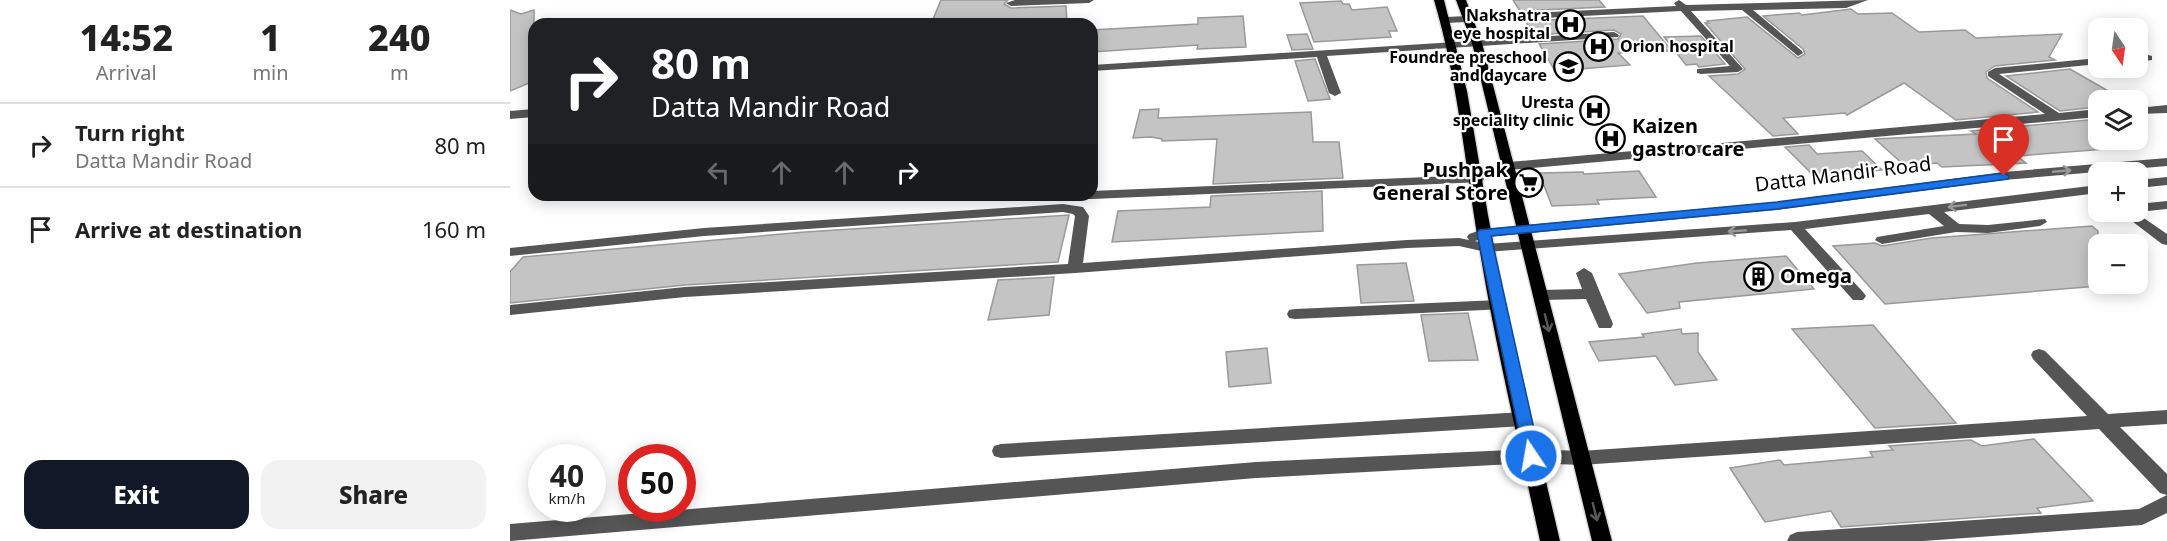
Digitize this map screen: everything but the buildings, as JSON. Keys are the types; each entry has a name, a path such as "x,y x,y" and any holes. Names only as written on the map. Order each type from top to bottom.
{"main road":[{"path":"1439,0 1452,46 1498,305 1550,541"},
{"path":"1461,0 1477,43 1602,541"}],"street":[{"path":"1011,3 1089,0"},
{"path":"1446,20 1469,21 1680,4 1744,7 1863,0"},
{"path":"1680,4 1738,69 1701,71"},
{"path":"1744,7 1798,53"},
{"path":"1098,68 1614,35"},
{"path":"1322,54 1335,93"},
{"path":"2054,115 1992,74 1995,71 2088,62"},
{"path":"2148,110 2167,109"},
{"path":"1509,166 2088,113"},
{"path":"510,115 528,114"},
{"name":"Datta Mandir Road","path":"510,310 685,292 1485,241 2004,176 2167,162"},
{"path":"1098,195 1477,179"},
{"path":"2148,183 2167,181"},
{"name":"Datta Mandir Road","path":"1526,237 1795,226 2088,190"},
{"path":"2148,207 2167,205"},
{"path":"510,252 704,232 1063,208 1078,210 1082,216 1075,268"},
{"path":"1930,210 1956,228"},
{"path":"1882,240 1956,228 1988,229 2040,222"},
{"path":"2141,222 2167,241"},
{"path":"1795,226 1858,296"},
{"path":"1584,273 1605,324"},
{"path":"1540,295 1592,294"},
{"path":"1295,314 1498,305"},
{"path":"2039,355 2167,487"},
{"path":"510,533 552,535 1256,470 1531,456 1581,458 2167,417"},
{"path":"1001,451 1524,419"},
{"path":"1797,541 2142,517 2167,502"}],"place":[{"name":"Nakshatra eye hospital","path":"1571,24"},
{"name":"Orion hospital","path":"1599,46"},
{"name":"Foundree preschool and daycare","path":"1568,66"},
{"name":"Uresta speciality clinic","path":"1595,111"},
{"name":"Kaizen gastro care","path":"1611,138"},
{"name":"Pushpak General Store","path":"1529,182"},
{"name":"Omega","path":"1759,276"}],"route":[{"path":"1531,456 1484,233 1777,206 2004,176"}]}
